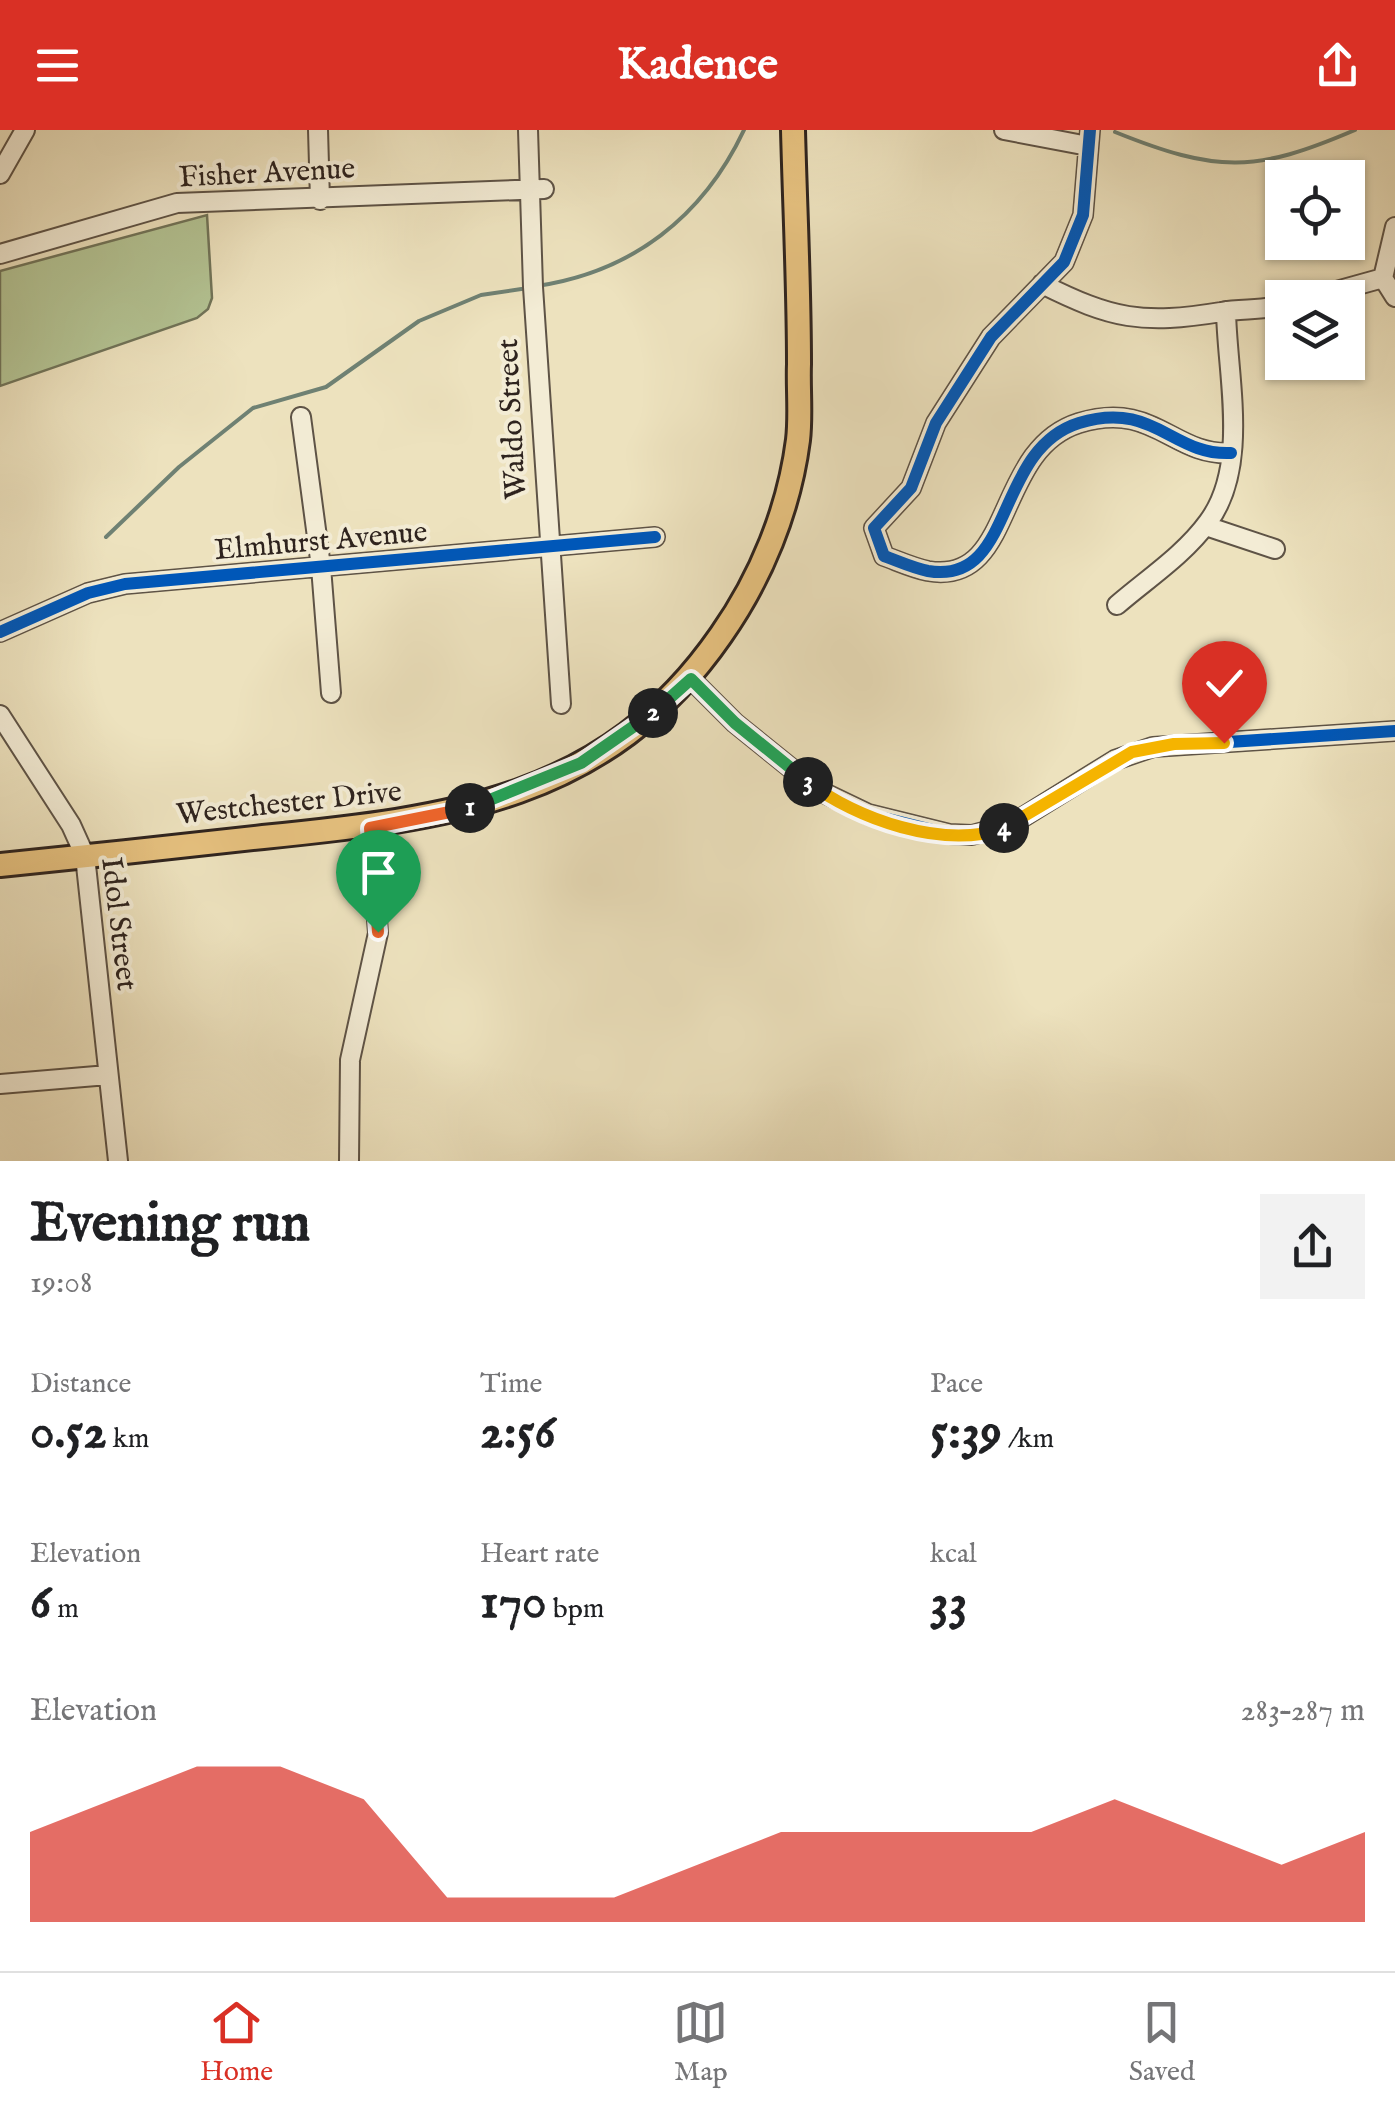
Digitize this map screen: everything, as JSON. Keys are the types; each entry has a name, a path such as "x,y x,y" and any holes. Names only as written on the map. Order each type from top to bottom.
{"main road":[{"name":"Westchester Drive","path":"0,865 370,828 452,814 542,782 624,735 691,679 744,602 782,516 798,439 793,130"}],"street":[{"path":"0,174 25,130"},
{"path":"318,130 320,200"},
{"name":"Waldo Street","path":"528,130 537,189 548,548 561,704"},
{"path":"1004,130 1089,138 1083,216 1064,262 991,337 954,392 910,488 878,523 875,534 884,556 927,571 974,562 1000,526 1031,455 1063,429 1084,422 1120,415 1142,419 1193,446 1216,454 1231,453"},
{"name":"Fisher Avenue","path":"0,254 178,203 537,189"},
{"path":"1395,227 1383,278 1395,297"},
{"path":"1365,283 1383,278"},
{"path":"1042,284 1100,313 1161,319 1265,310"},
{"path":"1117,605 1206,526 1214,512 1231,453 1226,311"},
{"path":"301,417 321,567 331,692"},
{"path":"1206,526 1275,548"},
{"name":"Elmhurst Avenue","path":"0,632 106,587 655,537"},
{"path":"691,679 735,723 818,790 868,814 948,834 972,835 1012,824 1114,760 1153,747 1395,732"},
{"name":"Idol Street","path":"0,716 71,825 84,856 118,1161"},
{"path":"349,1161 350,1060 378,932 370,828"},
{"path":"0,1084 108,1075"}],"green space":[{"path":"207,215 212,298 208,309 197,318 0,386 0,271"}],"waterway":[{"path":"537,286 604,268 661,235 708,189 744,130"},
{"path":"1115,132 1181,155 1236,162 1290,154 1355,130"},
{"path":"106,537 179,467 253,408 326,387 419,321 481,295 528,288"}],"cycle path":[{"path":"1090,130 1083,215 1064,262 991,337 936,423 911,488 874,528 884,556 928,571 956,570 977,558 992,538 1032,460 1051,438 1079,423 1126,418 1193,446 1231,453"},
{"path":"0,632 88,593 125,584 655,537"},
{"path":"691,679 735,723 818,790 868,814 949,834 972,835 1012,824 1115,760 1153,747 1395,731"}],"route":[{"path":"378,932 377,871 370,828 452,814 542,782 624,735 691,679 735,723 818,790 894,823 948,834 992,832 1012,824 1132,752 1174,744 1224,743"}]}
